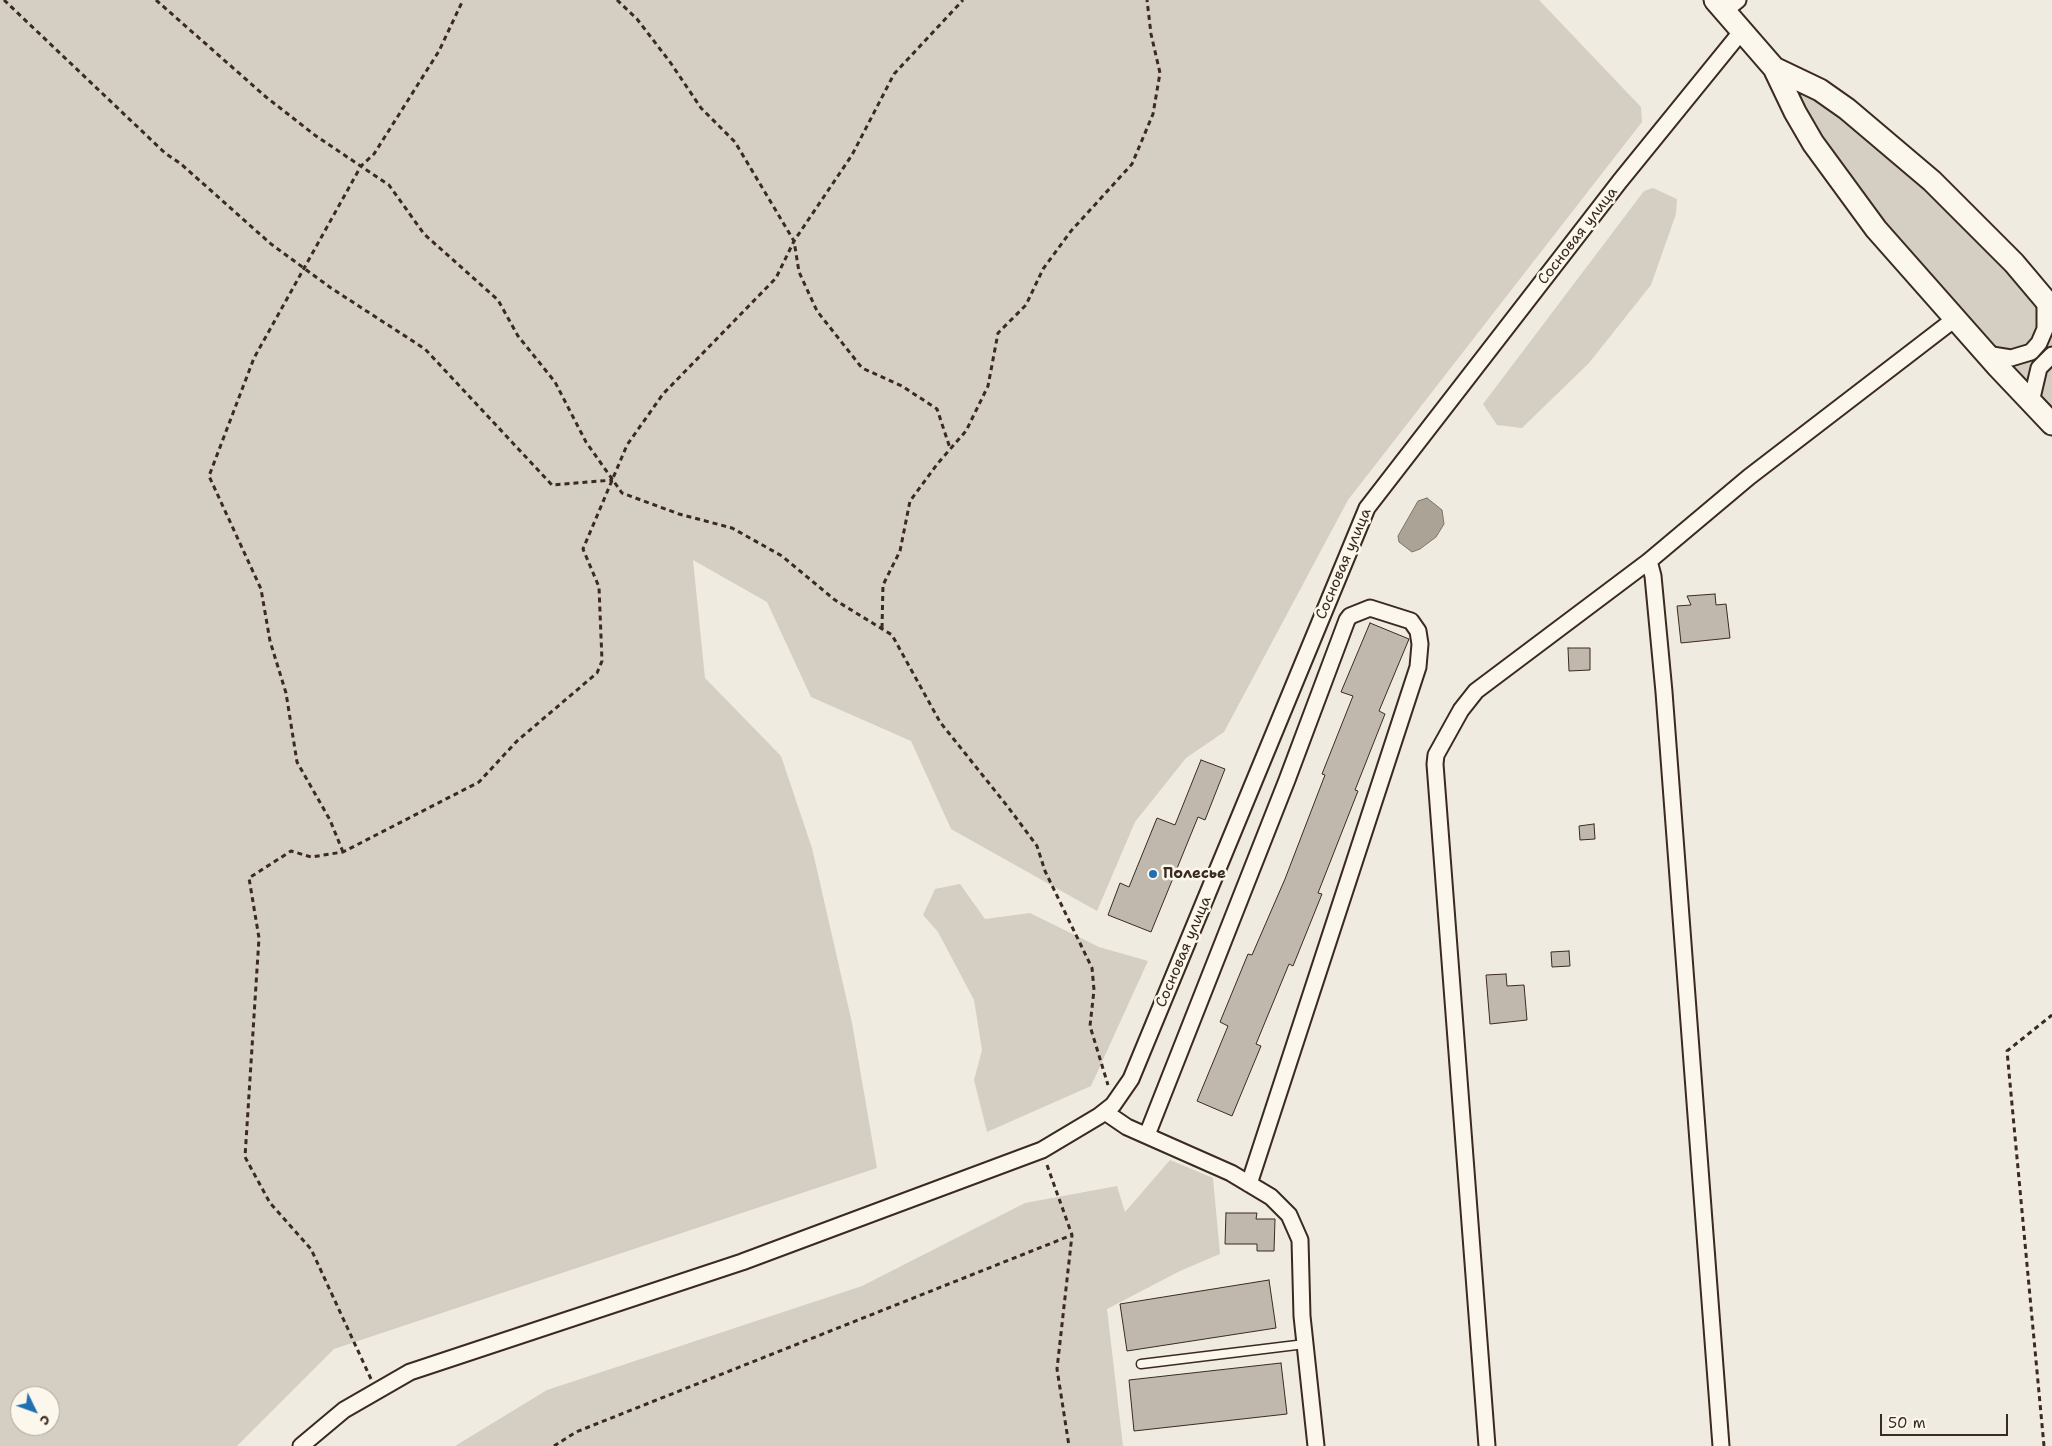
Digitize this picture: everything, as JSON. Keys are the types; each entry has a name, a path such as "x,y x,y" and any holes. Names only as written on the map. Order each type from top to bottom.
{"main road":[{"path":"1726,4 1741,32 1774,68 1800,120 1840,180 1876,229 1986,354 2052,424"},
{"path":"1774,68 1820,90 1847,109 1932,181 2014,263 2048,304"}],"street":[{"name":"Сосновая улица","path":"1106,1111 1131,1079 1367,508 1620,181 1741,32"},
{"path":"1986,354 2011,358 2031,352 2039,343 2045,329 2048,304"},
{"path":"1487,1446 1436,783 1436,755 1461,710 1476,691 1649,561 1749,477 1956,318"},
{"path":"2031,402 2039,368 2052,355"},
{"path":"1649,561 1653,576 1665,702 1721,1446"},
{"path":"1147,1135 1287,780 1347,620 1350,616 1370,608 1411,622 1418,631 1420,644 1418,667 1249,1184"},
{"path":"301,1446 344,1410 410,1372 742,1262 1042,1150 1106,1111 1127,1126 1211,1164 1249,1184 1282,1206 1290,1215 1300,1240 1304,1344 1316,1446"}],"lane":[{"path":"1141,1364 1304,1344"}],"path":[{"path":"4,0 165,153 181,164 271,244 425,349 552,485 613,480"},
{"path":"156,0 266,98 316,136 389,185 424,234 498,300 518,336 555,382 586,442 622,494 678,514 732,528 782,556 836,600 892,635 940,722 1037,846 1045,871 1092,968 1094,990 1090,1026 1106,1111"},
{"path":"343,852 330,820 297,762 286,693 270,641 261,589 209,476 254,358 361,166 374,154 434,59 462,0"},
{"path":"617,0 637,19 701,108 735,142 762,191 794,241 799,272 817,311 862,368 902,386 937,409 951,449"},
{"path":"376,1390 311,1249 270,1202 245,1157 259,938 249,878 291,851 311,857 343,852 479,782 517,741 596,673 602,661 599,587 583,549 627,445 663,394 776,278 794,241 852,155 894,74 963,0"},
{"path":"882,629 884,584 900,550 910,501 966,431 988,386 998,333 1026,305 1043,269 1071,231 1132,164 1153,114 1160,73 1150,34 1147,0"},
{"path":"2044,1446 2007,1051 2052,1015"},
{"path":"1042,1150 1072,1235 1057,1369 1069,1446"},
{"path":"554,1446 576,1432 1072,1235"}],"shaded area":[{"path":"0,0 1539,0 1641,107 1642,122 1348,500 1224,732 1186,758 1135,822 1097,911 951,829 911,741 811,697 767,602 693,560 705,678 781,756 812,848 852,1023 877,1168 334,1349 237,1446 0,1446"},
{"path":"1780,75 1848,115 2031,286 2043,325 2026,351 1995,352 1882,229"},
{"path":"1653,188 1677,199 1676,214 1651,285 1589,363 1522,428 1497,425 1483,404 1644,191"},
{"path":"2052,312 2052,349 2029,387 2004,361 2020,361"},
{"path":"2052,361 2052,417 2040,403 2037,386"},
{"path":"1427,498 1442,510 1444,524 1436,537 1420,549 1412,552 1399,542 1398,536 1418,501"},
{"path":"960,884 985,919 1030,913 1099,947 1148,961 1091,1086 987,1132 974,1080 982,1050 974,1000 938,932 923,915 935,889"},
{"path":"1170,1160 1213,1178 1220,1254 1180,1271 1107,1309 1123,1446 455,1446 547,1390 862,1286 1025,1203 1117,1186 1125,1212"}],"building":[{"path":"1715,594 1716,605 1726,604 1730,638 1681,643 1677,606 1691,605 1687,596"},
{"path":"1370,623 1409,639 1379,711 1385,714 1355,790 1358,791 1318,893 1322,894 1293,966 1289,964 1256,1044 1261,1046 1232,1116 1197,1101 1228,1026 1220,1022 1248,954 1252,955 1285,879 1325,775 1322,774 1353,696 1341,692"},
{"path":"1568,648 1590,648 1590,670 1569,671"},
{"path":"1201,760 1225,769 1205,820 1198,817 1151,932 1108,915 1120,883 1129,887 1157,818 1175,825"},
{"path":"1594,824 1595,839 1580,840 1579,826"},
{"path":"1569,951 1570,966 1552,967 1551,952"},
{"path":"1506,974 1507,986 1524,985 1527,1020 1490,1024 1486,975"},
{"path":"1226,1213 1257,1213 1256,1219 1275,1219 1274,1251 1257,1251 1257,1244 1225,1244"},
{"path":"1269,1280 1276,1328 1127,1351 1120,1304"},
{"path":"1281,1363 1287,1414 1134,1431 1129,1380"}],"place":[{"name":"Полесье","path":"1153,874"}]}
